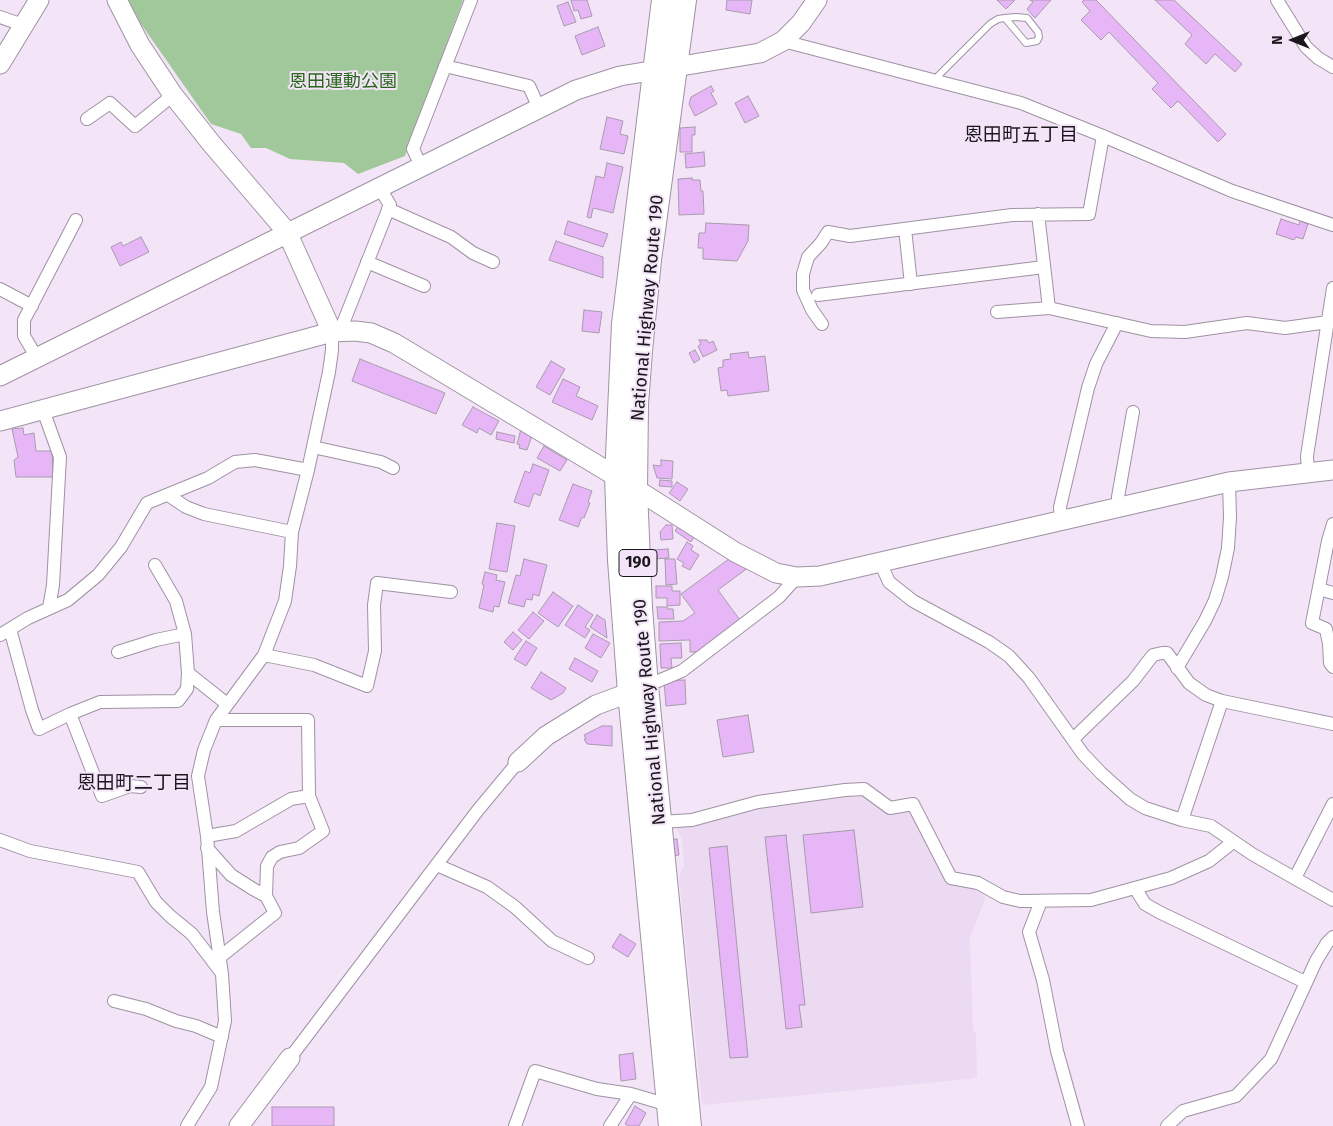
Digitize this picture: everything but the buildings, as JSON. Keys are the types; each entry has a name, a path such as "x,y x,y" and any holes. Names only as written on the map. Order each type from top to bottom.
{"highway":[{"name":"National Highway Route 190","path":"664,0 665,68"},
{"name":"National Highway Route 190","path":"683,1120 660,822 638,689 620,560 626,484 624,324 665,68 684,0"},
{"name":"National Highway Route 190","path":"638,689 683,1120"}],"street":[{"path":"0,64 39,0"},
{"path":"117,0 140,45 173,95 287,232 336,332"},
{"path":"421,166 413,148 471,0"},
{"path":"0,376 576,90 596,82 665,68 760,54 783,41 801,23 817,0"},
{"path":"1277,0 1306,47 1318,58 1333,67"},
{"path":"0,17 23,26"},
{"path":"783,41 1021,103 1232,191 1333,225"},
{"path":"445,66 529,86 538,108"},
{"path":"87,119 110,103 135,126 173,95"},
{"path":"822,324 812,310 803,290 803,274 808,256 822,243 828,232 850,236 1012,215 1088,214 1102,136"},
{"path":"187,1126 211,1087 225,1021 222,974 198,776 204,750 216,720 264,655 285,602 292,532 308,470 336,332 390,205 379,187"},
{"path":"388,209 451,237 473,252 493,262"},
{"path":"1038,214 1049,308"},
{"path":"37,358 24,336 24,320 76,220"},
{"path":"906,229 911,284"},
{"path":"367,262 424,286"},
{"path":"818,295 1044,267"},
{"path":"1308,472 1307,456 1333,288"},
{"path":"0,289 32,306"},
{"path":"997,312 1049,308 1150,331 1185,332 1247,323 1285,328 1328,322"},
{"path":"1061,520 1060,507 1088,388 1096,364 1117,323"},
{"path":"0,421 336,332 371,333 394,343 760,565 776,573 797,577 820,576 1229,482 1333,470"},
{"path":"43,410 60,457 53,585 49,608"},
{"path":"1119,507 1118,498 1133,412"},
{"path":"313,447 381,462 393,468"},
{"path":"155,565 176,601 185,634 188,672 187,689 178,701 100,702 39,729 5,632 68,600 98,575 121,547 148,504 208,478 235,462 255,460 308,470"},
{"path":"1177,668 1205,621 1215,600 1222,578 1228,540 1229,482"},
{"path":"168,495 186,507 204,514 292,532"},
{"path":"1333,524 1312,623 1326,629 1330,663 1333,667"},
{"path":"880,562 889,582 913,602 989,642 1009,656 1029,678 1083,754 1130,799 1144,808 1182,820 1211,826 1233,842 1333,900"},
{"path":"239,1126 478,810 518,762 546,736 596,705 682,671 779,597 797,577"},
{"path":"264,655 314,665 366,686 375,651 374,605 377,583 451,592"},
{"path":"1318,590 1333,592"},
{"path":"118,652 156,640 185,634"},
{"path":"1073,739 1133,682 1153,654 1167,653 1189,683 1206,695 1222,701 1333,724"},
{"path":"188,672 227,704"},
{"path":"1182,820 1222,701"},
{"path":"70,714 102,796 130,786 142,787"},
{"path":"216,720 308,720 309,796 323,831 299,848 280,852 272,857 267,866 266,896 275,914 220,957"},
{"path":"660,822 692,820 758,802 864,789 890,808 914,804 951,878 978,883 1003,897 1020,901 1091,900 1135,888 1171,878 1209,861 1233,842"},
{"path":"207,842 236,831 291,799 309,796"},
{"path":"1295,878 1333,804"},
{"path":"0,840 30,851 138,872 156,902 192,934 222,974"},
{"path":"207,842 231,875 253,890 266,896"},
{"path":"437,865 487,887 515,907 552,941 588,958"},
{"path":"1135,888 1145,904 1159,912 1305,982"},
{"path":"1040,901 1029,932 1043,980 1057,1051 1078,1126"},
{"path":"1167,1126 1184,1111 1236,1096 1271,1059 1305,982 1327,943 1333,937"},
{"path":"114,1001 146,1009 222,1037"},
{"path":"516,1126 535,1070 597,1089 631,1094 683,1120"},
{"path":"610,1126 631,1094"}],"lane":[{"path":"934,80 990,24 998,19 1005,18 1027,18 1038,32 1039,37 1037,41 1026,43 1005,18"}],"shaded area":[{"path":"837,794 866,794 914,810 962,884 980,892 985,899 970,938 973,1029 976,1035 977,1077 702,1105 679,878 684,865 682,839 676,828 756,807"}],"green space":[{"name":"恩田運動公園","path":"128,0 463,0 405,156 358,174 344,163 290,159 266,148 251,148 241,134 211,124 141,24"}],"district":[{"name":"恩田町五丁目","path":"1021,136"},
{"name":"恩田町二丁目","path":"134,784"}]}
